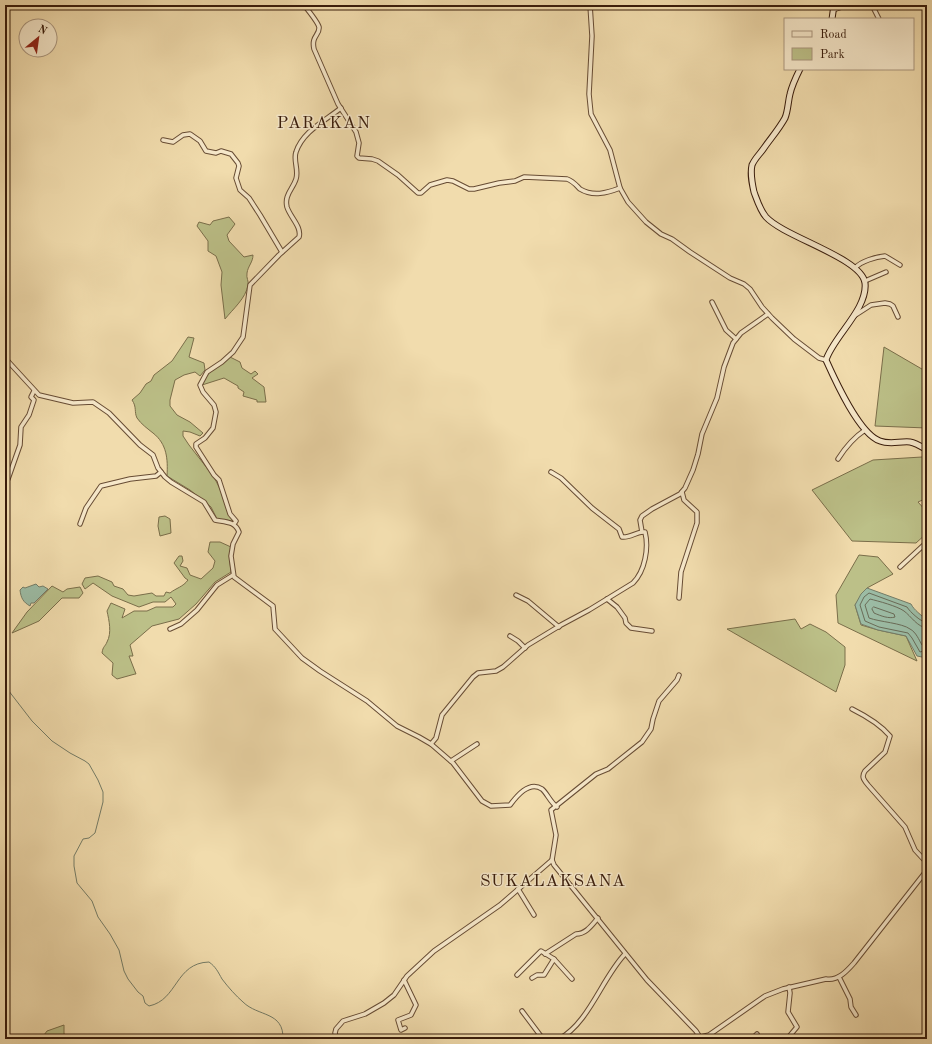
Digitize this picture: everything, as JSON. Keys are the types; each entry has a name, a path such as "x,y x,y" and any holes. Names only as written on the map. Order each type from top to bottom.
{"main road":[{"path":"832,18 834,8"},
{"path":"800,70 793,84 785,117 776,132 754,161 751,173 754,190 763,212 775,225 821,248 855,268 862,275 865,281 864,293 853,316 830,351 826,360 847,403 870,436 880,441 892,444 910,442 927,450"}],"street":[{"path":"304,5 318,26 318,31 313,41 314,49 329,84 358,137 358,157 372,159 378,162 398,175 418,193 421,193 430,185 447,180 453,181 469,189 474,189 515,181 527,177 567,179 590,194 613,191 620,188"},
{"path":"590,5 592,36 589,94 591,114 610,150 620,188 632,207 661,234 677,241 690,252 730,278 744,284 754,292 762,307 768,314 794,339 819,358 826,360"},
{"path":"834,8 842,7 844,5"},
{"path":"872,5 879,18"},
{"path":"341,108 307,133 295,152 296,178 294,184 288,192 286,202 300,234 298,240 282,252 250,285 243,337 233,352 222,362 207,372 200,385 203,392 214,405 216,421 210,433 196,444 196,447 214,475 219,480 230,514 236,521 234,524 239,532 233,544 231,556 233,575 237,580 272,606 275,629 302,658 367,701 397,726 431,744 451,761 482,801 491,806 510,805 521,792 528,788 536,787 543,790 552,803 557,807"},
{"path":"163,140 173,142 183,135 190,134 200,141 206,151 221,151 231,154 239,166 236,178 240,190 249,198 282,252"},
{"path":"855,268 858,265 885,256 900,265"},
{"path":"865,281 886,272"},
{"path":"712,302 726,330 736,338"},
{"path":"853,316 871,306 890,304 893,306 898,317"},
{"path":"431,744 436,738 442,715 478,673 496,671 503,668 525,648 633,583 639,575 647,546 645,532 642,532 640,520 642,516 682,492 685,488 694,470 702,434 714,406 726,362 736,338 768,314"},
{"path":"5,358 34,391 44,397 73,403 90,402 96,404 118,421 140,445 153,455 158,468 165,477 204,502 215,520 234,524"},
{"path":"8,479 20,445 21,427 29,414 34,400 31,397 34,391"},
{"path":"838,459 847,446 865,430"},
{"path":"80,524 86,508 101,486 130,479 156,476 161,472"},
{"path":"551,472 561,478 592,508 618,529 622,537 625,538 642,532"},
{"path":"679,598 681,572 697,523 697,512 684,500 682,492"},
{"path":"900,567 927,542"},
{"path":"170,629 181,624 197,610 217,585 233,575"},
{"path":"516,595 528,601 559,627"},
{"path":"607,599 617,607 625,618 626,623 631,628 652,631"},
{"path":"510,636 525,648"},
{"path":"679,675 677,680 659,701 651,729 642,742 608,769 596,774 557,807 551,810 556,835 552,860 554,866 598,918 625,954 701,1038 709,1035 765,996 789,987 826,979 830,980 847,971 927,870"},
{"path":"852,709 887,731 890,736 885,752 865,771 863,778 905,827 915,850 927,863"},
{"path":"451,761 477,744"},
{"path":"337,1039 335,1033 336,1029 343,1021 365,1014 384,1003 394,994 404,980 434,951 500,906 552,860"},
{"path":"518,889 527,906 534,914"},
{"path":"545,954 576,934 581,934 588,930 598,918"},
{"path":"517,975 542,951 554,959 572,979"},
{"path":"559,1039 571,1031 584,1015 613,969 625,954"},
{"path":"532,978 537,974 544,975 554,959"},
{"path":"839,976 849,997 851,1007 856,1015"},
{"path":"404,980 416,1005 411,1014 398,1020 401,1030 405,1028"},
{"path":"787,1039 797,1027 788,1012 790,993 789,987"},
{"path":"522,1011 543,1039"},
{"path":"752,1039 757,1034"}],"green space":[{"path":"229,217 235,224 227,235 229,241 244,257 253,255 247,273 247,290 242,299 225,319 221,285 222,272 216,256 208,251 208,241 197,226 199,222 210,225 213,221"},
{"path":"188,337 194,338 189,357 204,363 205,370 200,376 195,372 184,375 175,380 170,406 177,415 190,422 203,433 200,436 183,431 183,436 214,477 233,521 217,519 211,507 190,490 167,476 167,458 164,447 158,437 137,418 132,400 140,393 146,384 151,381 154,375 172,361"},
{"path":"884,347 927,372 927,428 875,426"},
{"path":"230,357 240,362 242,368 251,374 255,371 258,374 252,378 264,387 266,402 257,402 257,400 243,396 244,392 238,388 238,386 224,378 202,385 210,372"},
{"path":"922,457 927,461 927,498 918,502 927,512 927,533 916,543 852,541 812,490 873,460"},
{"path":"165,516 170,519 171,533 160,536 158,526 159,517"},
{"path":"210,542 220,542 231,547 231,572 215,582 196,604 179,619 152,626 130,645 133,656 129,656 136,674 117,679 112,675 113,663 102,653 109,638 110,626 107,611 111,603 125,609 122,618 134,611 147,611 156,607 173,607 176,604 171,597 165,602 153,602 139,607 112,596 93,583 85,589 82,584 85,578 98,576 112,582 114,586 123,589 128,595 134,596 152,593 156,596 164,596 166,592 170,593 188,580 174,563 179,556 182,556 183,561 180,566 187,568 190,575 201,579 213,568 215,561 208,552"},
{"path":"859,555 878,557 893,574 867,588 855,605 861,625 906,636 917,661 838,623 836,595"},
{"path":"52,586 63,592 67,589 80,587 83,593 79,598 62,598 39,621 12,633 27,612"},
{"path":"795,619 801,629 810,624 826,632 845,647 845,665 836,692 727,629"},
{"path":"64,1025 64,1034 75,1039 41,1039 47,1031"}],"water":[{"path":"36,584 39,587 43,586 48,589 34,603 31,603 30,606 23,600 20,590 23,587 25,588"},
{"path":"867,588 911,604 927,620 927,653 922,657 917,656 906,636 878,630 861,624 855,605 861,594"}],"waterway":[{"path":"5,686 32,721 52,741 89,764 98,780 103,792 103,802 95,833 89,838 83,839 74,856 77,883 92,901 98,917 119,950 124,971 128,979 143,996 145,1003 149,1006 159,1002 166,997 189,968 198,964 209,962 229,988 243,1002 249,1007 275,1019 282,1030 283,1039"}],"district":[{"name":"PARAKAN","path":"324,122"},
{"name":"SUKALAKSANA","path":"553,880"}]}
